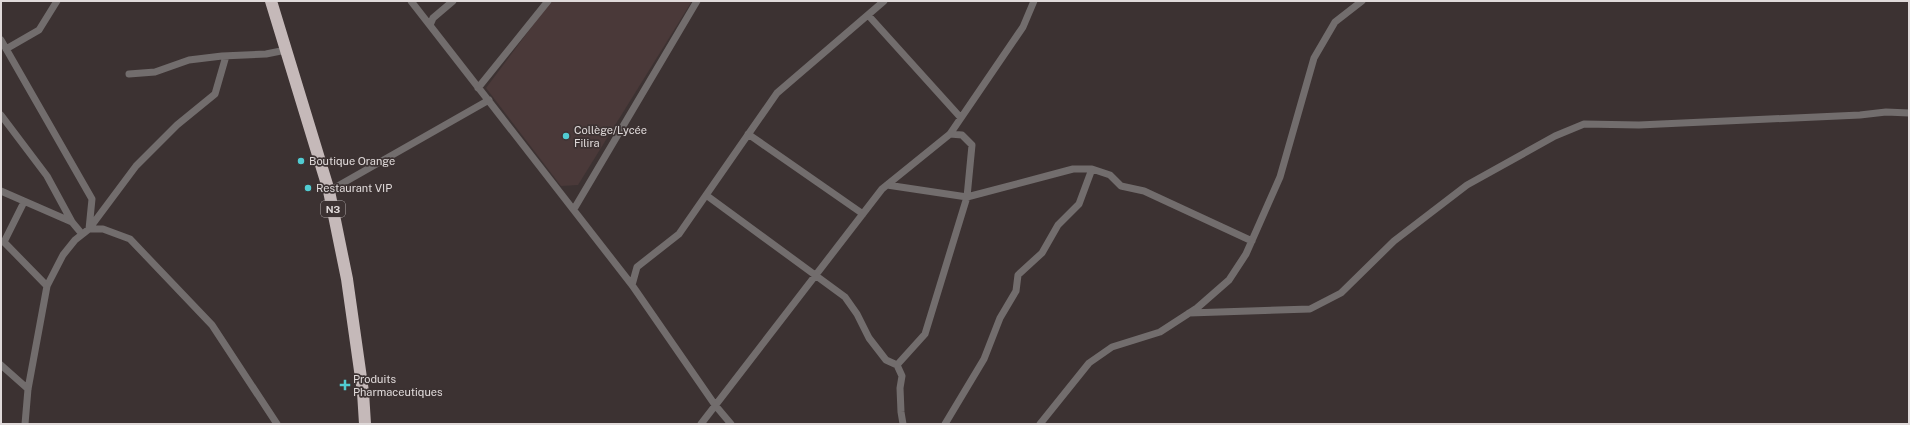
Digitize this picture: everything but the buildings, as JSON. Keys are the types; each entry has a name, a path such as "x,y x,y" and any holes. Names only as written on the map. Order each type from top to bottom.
{"highway":[{"name":"N3","path":"270,1 329,191 347,279 363,392 365,424"}],"street":[{"path":"6,49 39,30 57,1"},
{"path":"412,1 632,285 731,424"},
{"path":"430,25 433,18 453,1"},
{"path":"478,88 548,1"},
{"path":"574,209 697,1"},
{"path":"632,285 637,267 679,234 777,92 884,1"},
{"path":"702,424 863,214 887,185 950,134 1023,28 1034,1"},
{"path":"1040,424 1089,363 1112,347 1160,332 1189,313 1229,280 1246,254 1280,177 1314,58 1334,22 1362,1"},
{"path":"868,15 961,118"},
{"path":"1,40 92,199 89,229"},
{"path":"130,74 155,72 189,60 266,54 286,50"},
{"path":"25,424 28,389 47,286 63,255 75,240 89,229 136,166 177,125 215,94 226,56"},
{"path":"329,191 489,100"},
{"path":"1189,313 1310,309 1340,293 1394,241 1468,185 1555,136 1584,124 1639,125 1886,112 1909,113"},
{"path":"1,115 9,128 47,176 72,222 82,234"},
{"path":"748,134 863,214"},
{"path":"897,365 925,334 967,197 972,145 962,135 950,134"},
{"path":"887,185 967,197 1073,169 1092,169 1110,175 1121,186 1144,191 1252,241"},
{"path":"945,424 984,359 1000,318 1016,291 1018,275 1042,253 1058,225 1079,204 1092,169"},
{"path":"1,192 72,222"},
{"path":"706,195 817,275 844,297 857,314 869,338 881,355 886,360 897,365 902,376 900,388 900,412 904,424"},
{"path":"24,202 2,242 47,286"},
{"path":"89,229 103,229 130,239 177,290 212,324 277,424"},
{"path":"1,364 28,389"}],"shaded area":[{"name":"Collège/Lycée Filira","path":"551,1 692,1 578,185 561,186 486,88"}],"place":[{"name":"Collège/Lycée Filira","path":"566,136"},
{"name":"Boutique Orange","path":"301,161"},
{"name":"Restaurant VIP","path":"308,188"},
{"name":"Produits Pharmaceutiques","path":"345,385"}]}
